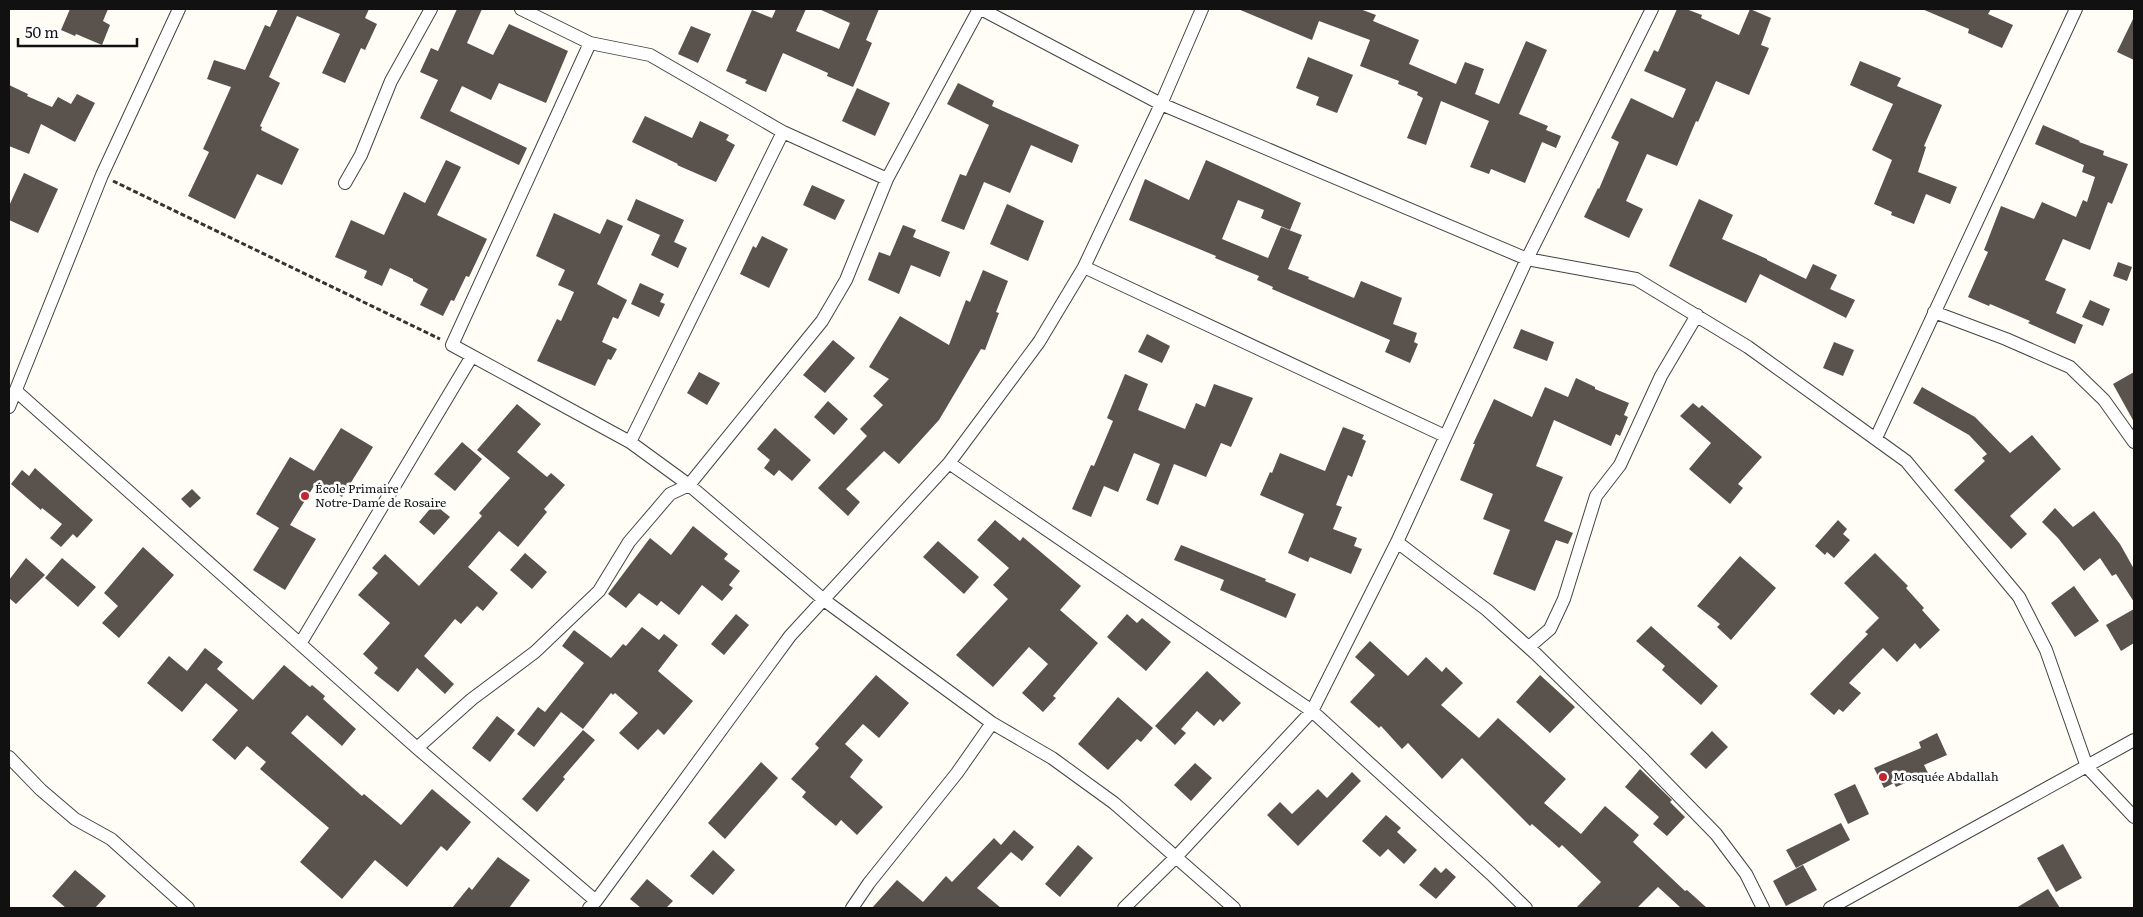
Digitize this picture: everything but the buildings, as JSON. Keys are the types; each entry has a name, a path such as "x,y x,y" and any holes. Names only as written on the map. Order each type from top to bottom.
{"street":[{"path":"9,407 102,176 180,9"},
{"path":"345,183 361,155 391,81 431,9"},
{"path":"521,9 590,43 650,55 783,132 887,179"},
{"path":"418,748 472,699 535,652 599,591 630,542 670,494 689,486 822,321 846,280 887,179 980,9 1162,104 1527,259 1636,279 1748,347 1906,461 2019,597 2046,650 2087,767 2134,817"},
{"path":"16,391 593,905 790,636 949,463 1038,342 1084,267 1162,104 1202,9"},
{"path":"1124,908 1176,857 1312,711 1397,542 1527,259 1652,9"},
{"path":"1876,438 2076,9"},
{"path":"590,43 452,345 630,442 689,486 824,600 992,723 1052,758 1106,797 1234,908"},
{"path":"630,442 783,132"},
{"path":"1084,267 1445,436"},
{"path":"1934,312 2006,339 2070,367 2104,400 2134,442"},
{"path":"1529,648 1550,629 1564,600 1596,496 1620,465 1661,376 1697,315"},
{"path":"300,644 472,356"},
{"path":"949,463 1312,711 1526,908"},
{"path":"1397,542 1487,610 1529,648 1642,758 1716,834 1746,874 1763,908"},
{"path":"852,908 869,883 957,773 992,723"},
{"path":"1830,908 2134,740"},
{"path":"9,757 41,790 75,819 111,839 188,908"}],"path":[{"path":"102,176 452,345"}],"place":[{"name":"École Primaire Notre-Dame de Rosaire","path":"305,496"},
{"name":"Mosquée Abdallah","path":"1883,777"}]}
